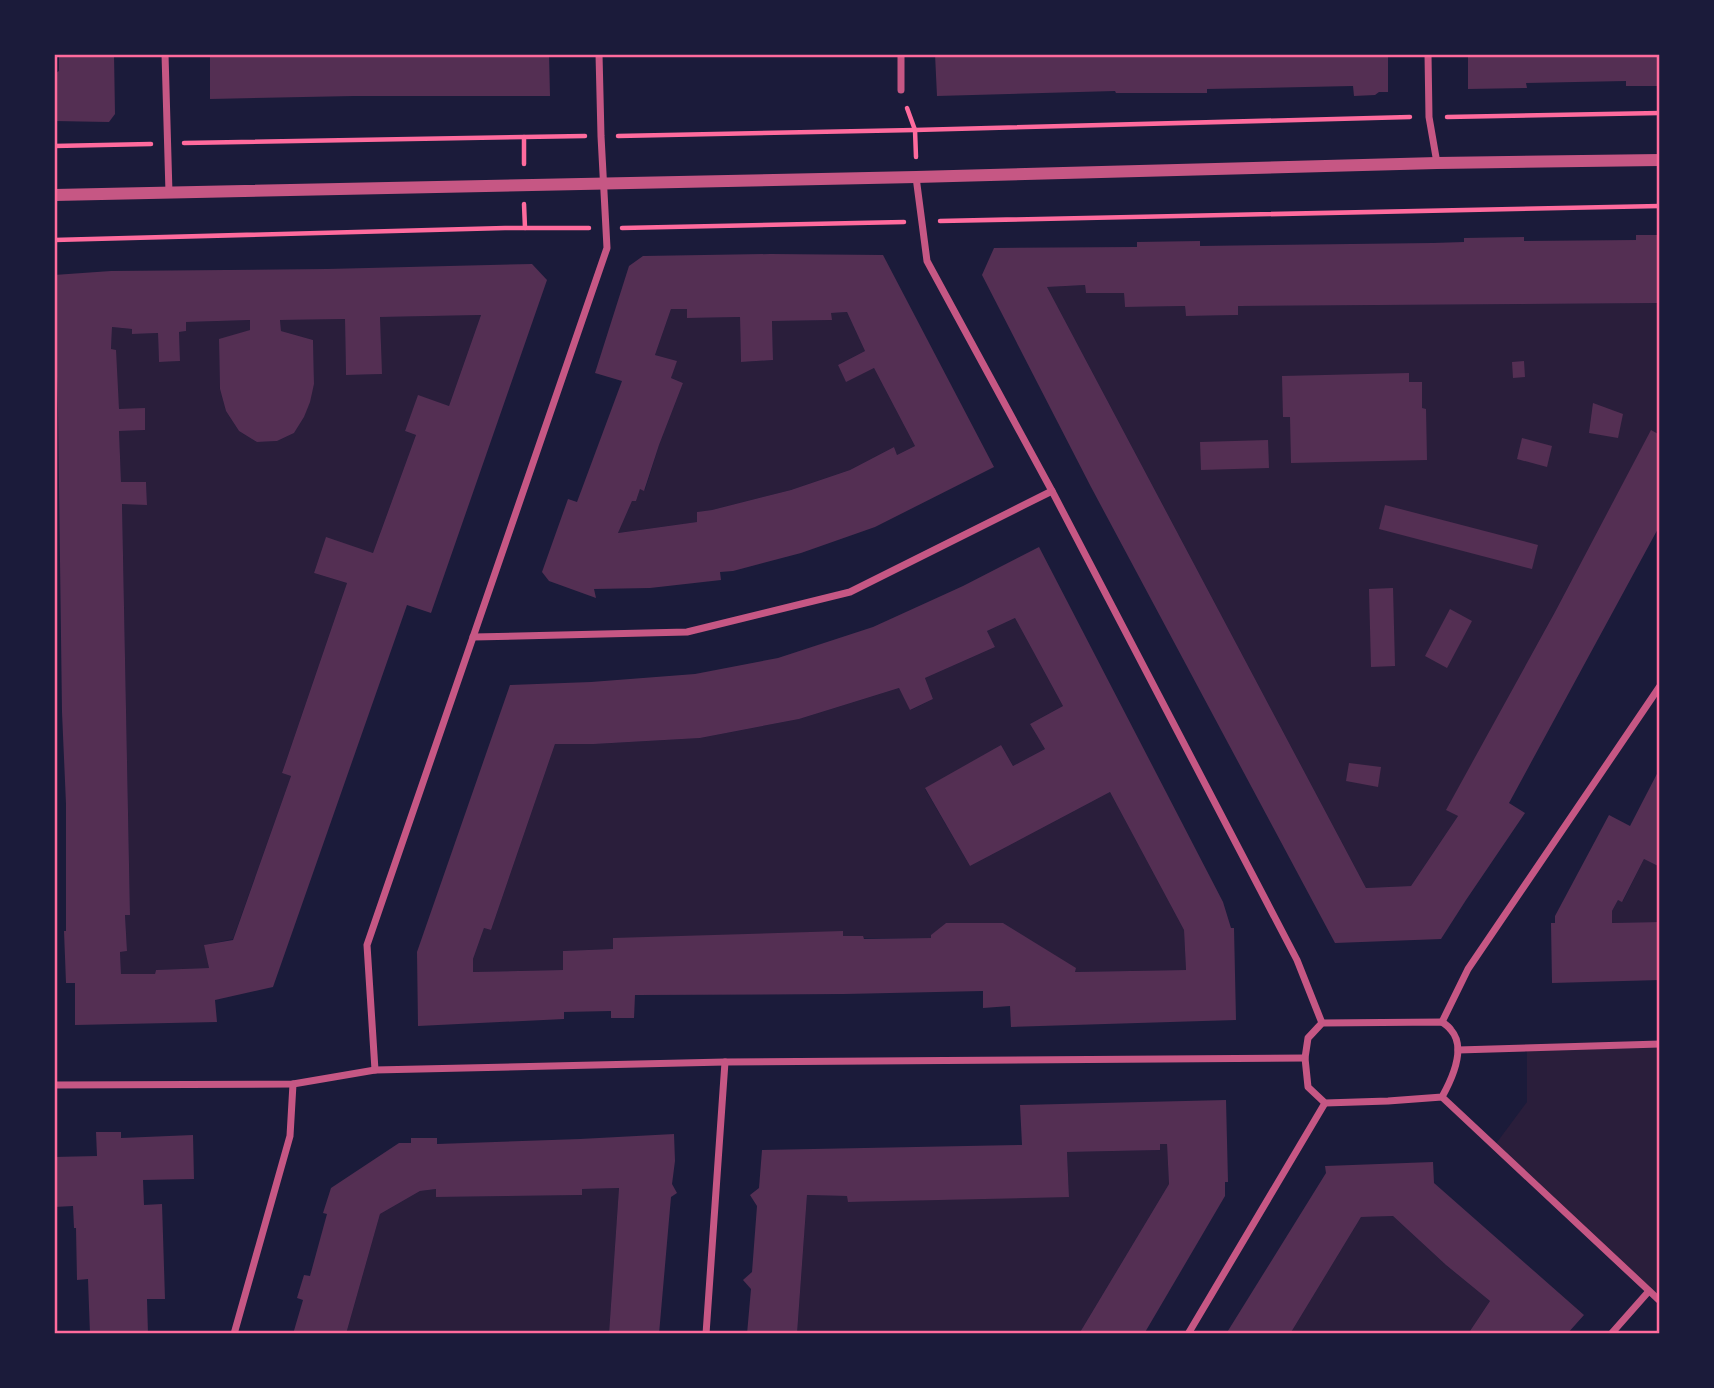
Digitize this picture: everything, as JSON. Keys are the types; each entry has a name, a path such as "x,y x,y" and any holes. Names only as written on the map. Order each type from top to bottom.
{"street":[{"path":"165,54 169,193"},
{"path":"375,1070 367,945 607,248 599,54"},
{"path":"901,54 901,90"},
{"path":"1428,54 1429,117 1437,163"},
{"path":"54,195 1660,160"},
{"path":"916,177 927,261 1052,491 1297,960 1322,1023"},
{"path":"473,638 687,632 850,592 1052,491"},
{"path":"1443,1022 1468,969 1660,686"},
{"path":"1442,1097 1453,1077 1458,1050 1454,1032 1443,1022 1322,1023 1308,1038 1304,1058 1308,1087 1325,1103 1442,1097 1660,1301"},
{"path":"1458,1050 1660,1044"},
{"path":"54,1085 293,1084 375,1070 725,1062 1304,1058"},
{"path":"706,1334 725,1062"},
{"path":"233,1334 290,1136 293,1084"},
{"path":"1188,1334 1325,1103"},
{"path":"1611,1334 1649,1291"}],"path":[{"path":"901,90 915,130 916,177"},
{"path":"54,146 1660,113"},
{"path":"54,240 505,228 1660,206"}],"shaded area":[{"path":"1085,285 1086,293 1124,293 1125,307 1185,306 1186,316 1237,315 1238,306 1660,303 1660,435 1651,431 1447,809 1458,816 1411,886 1366,888 1047,287"},
{"path":"671,309 687,309 688,318 740,317 741,362 773,360 772,321 831,320 831,313 847,312 865,351 838,365 846,381 874,368 915,446 897,455 894,447 850,470 791,490 697,512 697,522 618,533 632,501 636,501 640,489 645,490 683,383 671,378 676,361 655,355"},
{"path":"481,315 449,406 418,396 405,431 416,435 373,553 326,538 314,573 347,583 282,773 291,776 233,939 205,945 209,968 156,970 155,974 121,974 120,952 127,951 125,915 130,914 122,504 147,504 146,482 121,482 119,431 145,430 145,409 119,409 111,349 112,327 132,329 132,334 158,333 159,362 180,361 179,332 186,331 186,322 250,320 250,330 219,340 220,389 226,411 239,431 257,442 277,441 294,433 304,417 314,384 313,340 281,331 280,320 345,319 346,375 381,374 380,317"},
{"path":"1015,618 1063,706 1030,724 1045,749 1013,766 1001,745 925,789 970,866 1110,792 1184,930 1186,970 1075,972 1075,968 1003,923 946,923 931,938 613,938 613,949 563,951 563,970 473,972 473,959 484,928 491,930 555,744 700,738 799,719 899,688 911,710 933,699 925,678 995,647 987,631"},
{"path":"1644,859 1660,867 1660,922 1612,923 1612,911 1618,900 1623,901"},
{"path":"1660,1044 1660,1300 1495,1145 1527,1102 1527,1047"},
{"path":"1160,1144 1167,1144 1169,1184 1079,1334 797,1334 807,1195 848,1196 848,1202 1069,1196 1067,1152 1160,1150"},
{"path":"619,1188 609,1334 346,1334 380,1214 420,1191 436,1189 436,1197 582,1195 582,1189"},
{"path":"1393,1216 1490,1301 1468,1334 1290,1334 1361,1217"}],"building":[{"path":"59,54 114,54 115,114 109,122 54,121 54,74 59,71"},
{"path":"210,54 549,54 550,96 210,99"},
{"path":"935,54 1388,54 1388,92 1354,96 1353,86 1207,89 1207,93 1115,91 937,96"},
{"path":"1468,54 1660,54 1660,86 1626,86 1626,81 1526,83 1527,88 1468,89"},
{"path":"1636,235 1660,235 1660,303 1238,306 1238,315 1186,316 1185,306 1125,307 1124,293 1086,293 1085,285 1047,287 1366,888 1411,886 1458,816 1446,810 1651,430 1660,435 1660,525 1509,803 1525,813 1441,939 1335,943 1091,487 982,275 994,248 1137,247 1137,242 1200,241 1200,246 1433,243 1464,242 1464,238 1524,237 1524,241 1636,240"},
{"path":"883,255 994,467 875,527 801,553 720,572 721,580 650,588 594,589 596,598 549,581 542,572 568,499 577,502 622,381 595,373 629,266 643,256","holes":["671,309 687,309 687,318 740,317 741,362 773,360 772,321 832,320 831,313 847,312 865,351 838,365 846,382 874,368 915,446 897,455 894,447 850,470 791,490 697,512 697,522 618,533 632,501 636,501 640,489 644,491 683,383 671,378 677,361 655,355"]},
{"path":"532,264 547,280 431,613 407,605 273,987 215,1000 217,1022 75,1025 75,983 66,983 64,931 66,804 54,275 111,271","holes":["481,315 449,406 418,395 405,431 416,435 373,553 326,537 314,573 347,583 282,773 291,776 233,940 204,945 209,968 156,970 155,974 121,974 120,952 127,951 125,915 130,915 122,504 147,505 146,482 121,482 119,431 145,430 145,408 119,409 116,350 111,349 112,327 132,329 132,334 158,333 159,362 180,361 179,332 186,331 186,322 250,320 250,330 219,339 220,389 226,411 239,431 257,442 277,441 294,433 304,417 314,384 313,340 281,331 280,320 345,319 346,375 382,374 380,317"]},
{"path":"1524,361 1525,377 1513,378 1512,362"},
{"path":"1409,373 1409,382 1422,382 1422,408 1426,409 1427,460 1291,463 1290,417 1283,417 1282,376"},
{"path":"1593,403 1623,414 1618,438 1589,433"},
{"path":"1522,438 1552,446 1547,467 1517,459"},
{"path":"1268,440 1269,468 1201,470 1200,442"},
{"path":"1385,505 1538,545 1532,569 1379,529"},
{"path":"1039,547 1223,902 1231,928 1234,928 1236,1020 1011,1027 1010,1006 983,1008 983,991 635,995 634,1018 611,1018 611,1011 564,1012 564,1019 418,1026 417,952 510,685 695,674 778,658 873,627 963,586","holes":["1015,618 1063,706 1030,724 1045,749 1013,766 1001,745 925,788 970,866 1110,792 1184,930 1186,970 1075,972 1076,968 1003,923 946,923 931,935 931,938 864,939 863,936 843,936 843,931 613,938 613,949 563,951 563,970 473,972 473,959 484,928 491,930 555,744 700,738 799,719 899,688 910,710 933,699 925,678 995,647 987,631"]},
{"path":"1393,588 1395,666 1371,667 1369,589"},
{"path":"1450,609 1472,621 1447,668 1425,656"},
{"path":"1349,763 1381,767 1378,787 1346,781"},
{"path":"1660,768 1660,867 1644,859 1622,902 1618,900 1612,911 1612,923 1660,922 1660,980 1552,983 1551,923 1555,923 1555,916 1609,815 1630,826"},
{"path":"1226,1100 1228,1182 1225,1182 1225,1196 1144,1334 1079,1334 1169,1184 1167,1144 1160,1144 1160,1150 1067,1152 1069,1197 848,1202 847,1196 807,1195 797,1334 747,1334 751,1289 743,1280 752,1272 757,1206 750,1195 759,1188 762,1150 1022,1145 1020,1105"},
{"path":"96,1132 121,1132 121,1138 193,1135 194,1179 143,1180 144,1205 162,1204 165,1299 147,1299 148,1334 90,1334 88,1279 77,1280 73,1206 54,1207 54,1157 97,1156"},
{"path":"674,1134 672,1184 677,1193 671,1197 659,1334 609,1334 619,1188 582,1189 582,1195 436,1197 436,1189 420,1191 380,1214 346,1334 293,1334 303,1300 297,1298 304,1275 310,1276 327,1214 323,1213 331,1188 399,1143 411,1143 411,1138 437,1138 437,1144"},
{"path":"1433,1162 1434,1183 1584,1315 1567,1334 1468,1334 1490,1301 1393,1216 1361,1217 1290,1334 1226,1334 1326,1173 1325,1166"}]}
